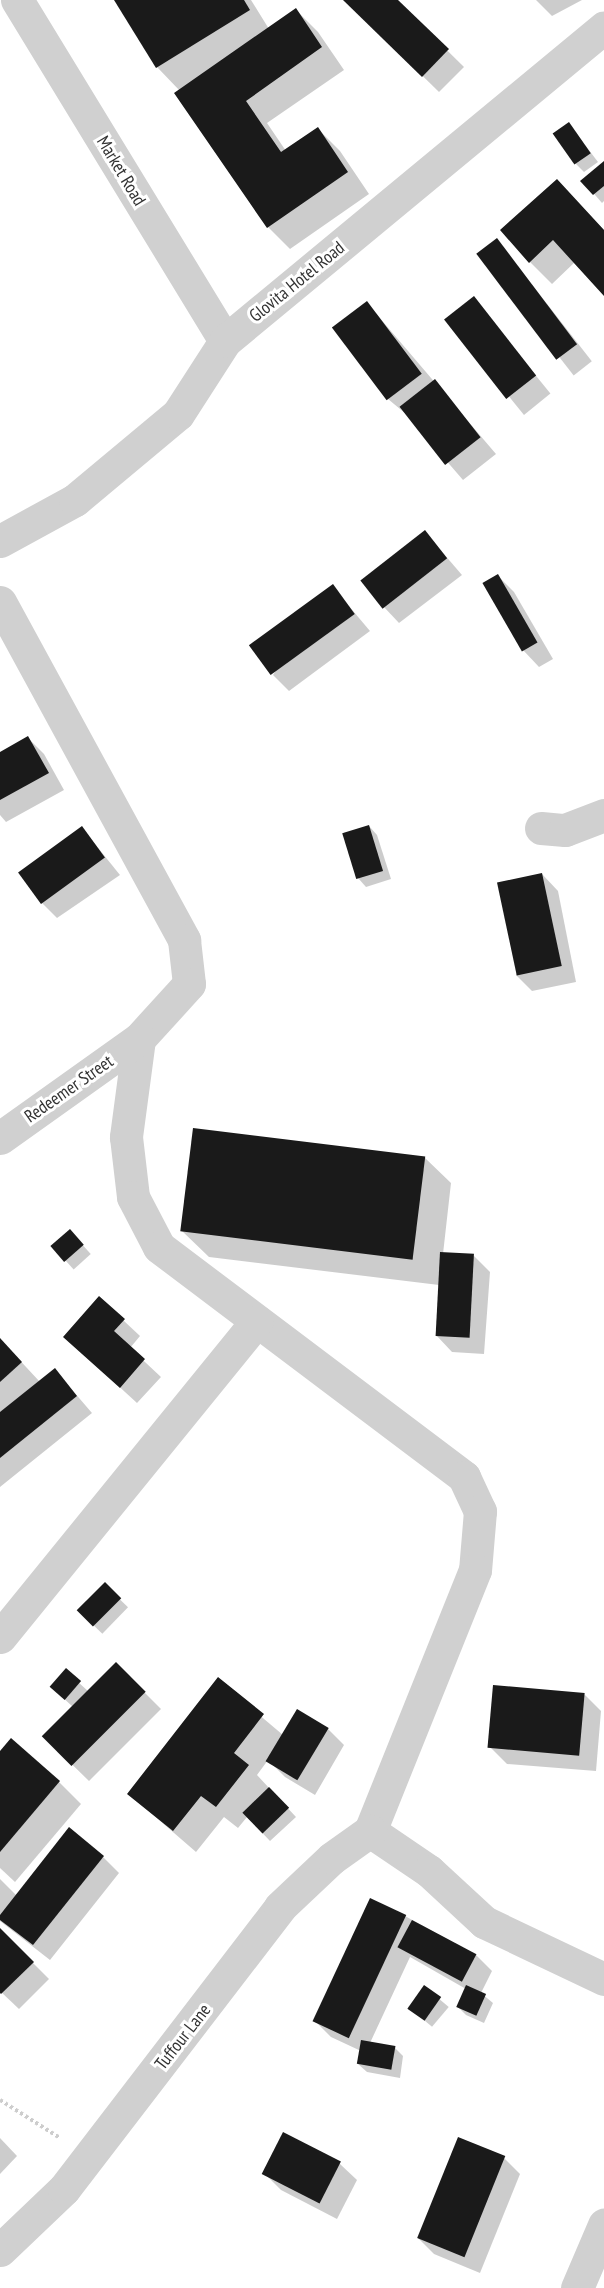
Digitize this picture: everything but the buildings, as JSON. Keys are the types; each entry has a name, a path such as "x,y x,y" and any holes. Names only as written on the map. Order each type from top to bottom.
{"street":[{"name":"Market Road","path":"17,0 225,341"},
{"name":"Glovita Hotel Road","path":"0,541 75,500 178,414 225,341 604,28"},
{"name":"Redeemer Street","path":"0,602 184,940 189,984 139,1039 0,1138"},
{"path":"541,828 565,830 604,815"},
{"path":"139,1039 126,1137 133,1197 159,1247 464,1477 480,1511 475,1570 370,1831 429,1871 484,1922 604,1979"},
{"path":"0,1637 257,1321"},
{"name":"Tuffour Lane","path":"0,2250 64,2189 280,1907 332,1858 370,1831"},
{"path":"577,2288 604,2225"}],"path":[{"path":"0,2100 90,2157"}]}
